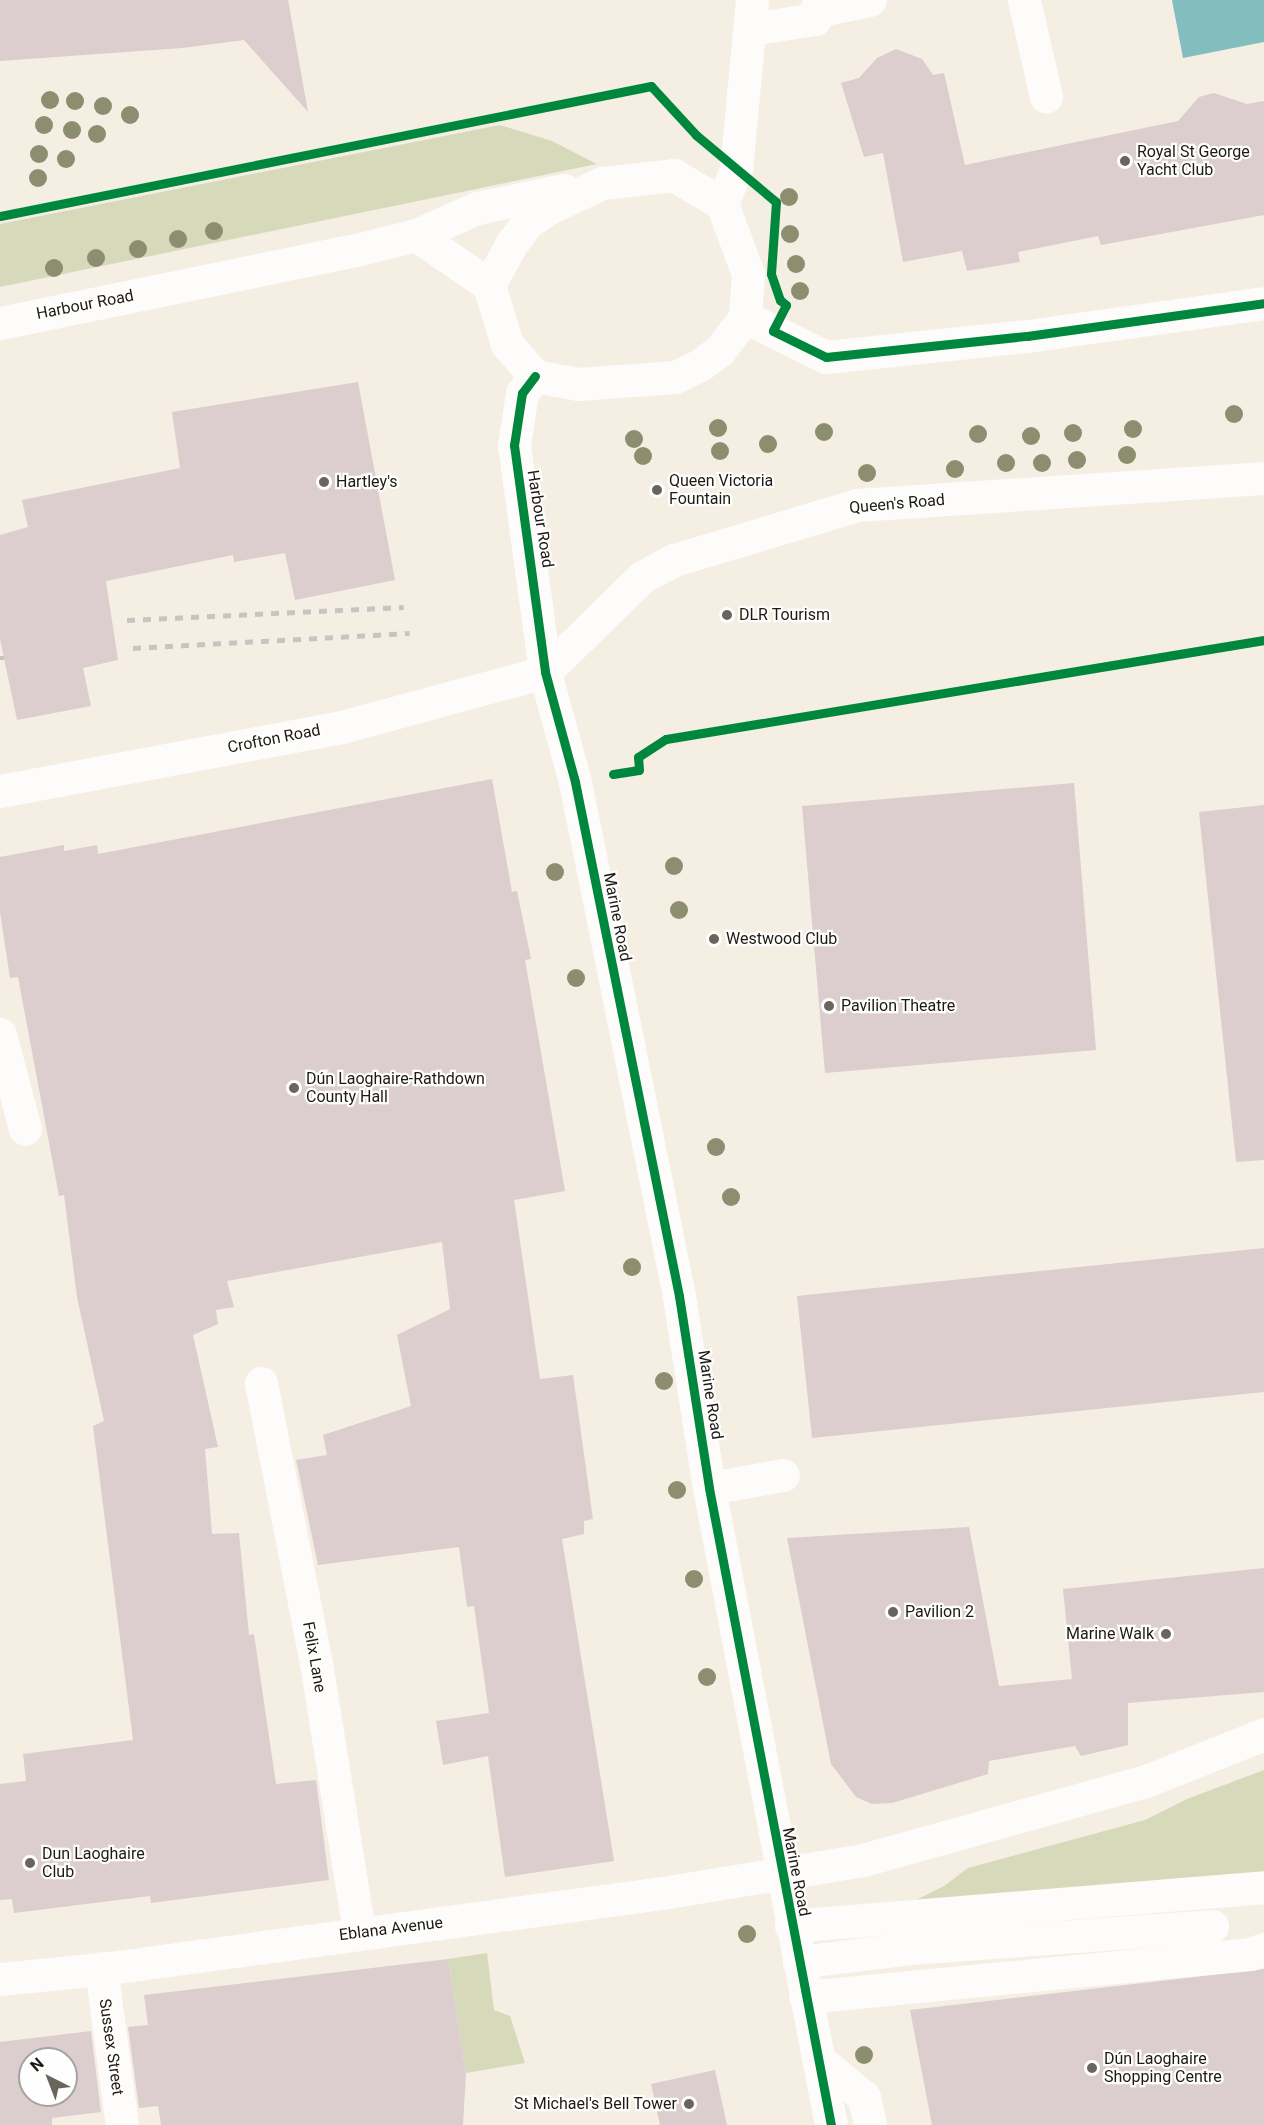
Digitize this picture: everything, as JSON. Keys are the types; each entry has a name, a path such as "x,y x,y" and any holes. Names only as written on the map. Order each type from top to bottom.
{"main road":[{"path":"722,204 736,169 751,15 815,19 814,11 870,0"},
{"path":"1024,0 1046,97"},
{"path":"416,235 489,285 507,344 535,376 578,384 675,377 700,365 720,350 745,317 748,274 722,204 697,185 674,175 602,183 549,208 527,223 489,285"},
{"name":"Harbour Road","path":"0,322 416,235 477,208 602,183"},
{"path":"745,317 826,357 1027,336 1264,303"},
{"name":"Harbour Road","path":"535,376 522,393 514,444 544,672"},
{"name":"Queen's Road","path":"544,672 642,577 674,560 846,508 1264,478"},
{"name":"Crofton Road","path":"0,791 342,727 544,672"},
{"name":"Marine Road","path":"544,672 575,782 674,1273 709,1488 791,1926 831,2125"},
{"path":"0,1034 25,1129"},
{"name":"Felix Lane","path":"261,1383 316,1664 359,1932"},
{"path":"709,1488 783,1475"},
{"name":"Eblana Avenue","path":"0,1979 101,1968 782,1875 864,1860 1146,1781 1264,1734"},
{"path":"791,1926 1264,1887"},
{"path":"799,1962 912,1948 1212,1926"},
{"path":"805,1997 1250,1954 1264,1949"},
{"name":"Sussex Street","path":"101,1968 122,2125"},
{"path":"819,2060 864,2097 870,2125"}],"green space":[{"path":"500,125 552,141 597,164 0,287 0,224"},
{"path":"1264,1770 1264,1875 912,1902 944,1886 968,1868 1145,1820 1187,1799"},
{"path":"487,1953 494,2010 510,2016 525,2063 466,2073 448,1959"}],"water":[{"path":"1172,0 1264,0 1264,42 1183,58"}],"building":[{"path":"0,0 288,0 308,112 244,40 182,48 0,61"},
{"name":"Royal St George Yacht Club","path":"896,49 922,59 933,75 944,73 965,165 1178,121 1199,97 1214,93 1247,104 1264,101 1264,215 1101,245 1098,236 1018,252 1020,262 967,271 962,251 903,262 883,153 864,157 841,83 859,78 877,58"},
{"path":"358,382 395,580 295,600 285,553 234,562 233,555 106,581 118,660 83,668 91,706 17,720 0,639 0,535 28,527 22,500 180,468 172,412"},
{"path":"492,779 512,892 517,891 531,959 525,960 565,1191 514,1200 540,1379 573,1375 593,1519 584,1521 584,1534 562,1539 614,1861 505,1877 488,1756 443,1765 436,1721 489,1713 474,1606 467,1607 459,1547 318,1565 296,1460 327,1455 323,1435 411,1406 397,1335 450,1309 442,1242 227,1281 234,1307 216,1310 218,1324 193,1335 218,1447 205,1449 212,1534 239,1533 249,1635 254,1634 276,1784 316,1780 329,1880 151,1903 150,1896 14,1913 12,1899 0,1900 0,1784 26,1781 23,1754 133,1740 93,1426 104,1421 77,1297 64,1195 59,1196 18,977 10,978 0,912 0,857 64,845 64,851 97,845 98,854"},
{"path":"1074,783 1096,1050 825,1073 802,806"},
{"path":"1264,805 1264,1160 1236,1162 1199,812"},
{"path":"1264,1248 1264,1392 812,1438 797,1296"},
{"path":"969,1527 999,1686 1072,1679 1063,1589 1264,1568 1264,1692 1128,1703 1128,1745 1081,1756 1075,1746 989,1761 988,1774 892,1803 872,1804 856,1797 831,1764 787,1538"},
{"path":"448,1959 466,2073 463,2125 161,2125 158,2106 139,2108 128,2027 148,2025 144,1995"},
{"name":"Dún Laoghaire Shopping Centre","path":"1264,1969 1264,2125 932,2125 910,2010"},
{"path":"91,2031 101,2112 52,2118 52,2125 0,2125 0,2042"},
{"name":"St Michael's Bell Tower","path":"715,2070 727,2125 660,2125 651,2084"}],"railway":[{"path":"127,620 404,607"},
{"path":"133,648 410,633"}],"cycle path":[{"path":"0,216 651,86 696,135 776,202 771,274 780,300 786,305 773,331 826,357 1027,336 1264,303"},
{"path":"535,376 522,393 514,445 545,672 575,782 679,1296 709,1488 831,2125"},
{"path":"613,774 639,770 638,757 666,739 1264,640"}],"place":[{"name":"Royal St George Yacht Club","path":"1125,161"},
{"name":"Hartley's","path":"324,482"},
{"name":"Queen Victoria Fountain","path":"657,490"},
{"name":"DLR Tourism","path":"727,615"},
{"name":"Westwood Club","path":"714,939"},
{"name":"Pavilion Theatre","path":"829,1006"},
{"name":"Dún Laoghaire-Rathdown County Hall","path":"294,1088"},
{"name":"Pavilion 2","path":"893,1612"},
{"name":"Marine Walk","path":"1166,1634"},
{"name":"Dun Laoghaire Club","path":"30,1863"},
{"name":"Dún Laoghaire Shopping Centre","path":"1092,2068"},
{"name":"St Michael's Bell Tower","path":"689,2104"}]}
